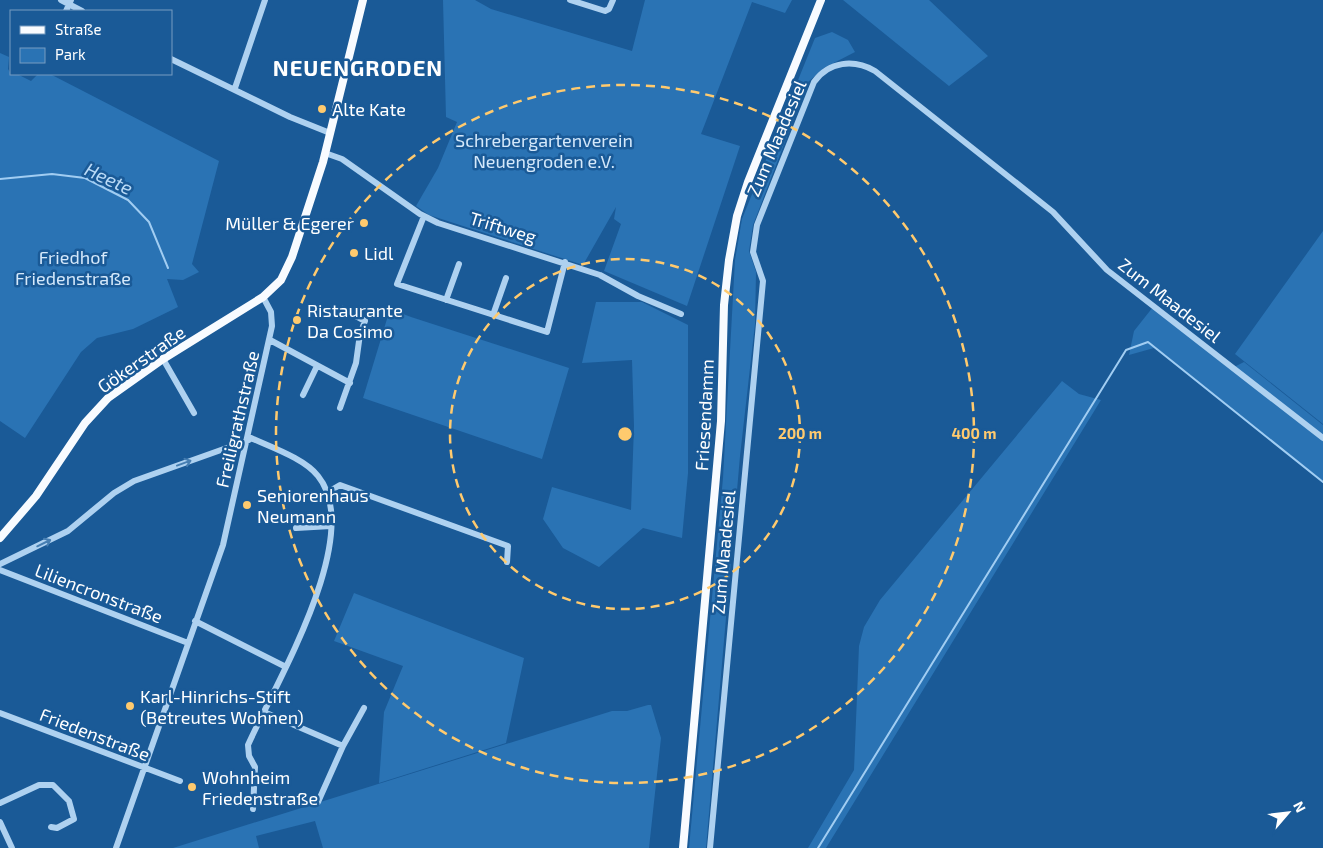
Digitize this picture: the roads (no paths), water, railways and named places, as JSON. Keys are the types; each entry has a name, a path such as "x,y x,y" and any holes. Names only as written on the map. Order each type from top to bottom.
{"main road":[{"path":"263,297 281,280 292,257 325,153 363,0"},
{"name":"Friesendamm","path":"683,848 721,421 724,305 729,260 737,216 748,182 821,0"},
{"name":"Gökerstraße","path":"0,538 36,496 74,438 100,405 163,359 263,297"}],"street":[{"path":"61,0 70,2 81,10"},
{"path":"235,88 265,0"},
{"path":"570,0 605,11 609,9 613,0"},
{"path":"172,58 290,116 330,133"},
{"name":"Zum Maadesiel","path":"710,848 764,282 753,246 757,225 770,189 814,82 824,72 837,65 854,63 875,71 1053,212 1107,270 1323,438"},
{"name":"Triftweg","path":"325,153 342,159 424,216 438,223 565,262 600,275 638,296 680,314"},
{"path":"424,216 396,284 547,332 565,262"},
{"path":"446,300 459,264"},
{"path":"494,315 506,278"},
{"name":"Freiligrathstraße","path":"116,848 142,768 223,546 249,439 270,340 272,318 263,297"},
{"path":"340,408 350,384 356,363 360,334 365,321 343,309"},
{"path":"270,340 350,384"},
{"path":"163,359 194,413"},
{"path":"303,396 317,366"},
{"path":"0,564 68,531 114,493 134,481 249,439 291,456 317,475 328,492 332,512 325,566 304,630 248,745 249,756 255,767 252,809"},
{"path":"328,492 340,485 508,546 507,562"},
{"path":"296,528 331,526"},
{"name":"Liliencronstraße","path":"0,570 188,643"},
{"path":"196,621 286,667"},
{"path":"318,802 343,746 364,708"},
{"path":"264,712 343,746"},
{"name":"Friedenstraße","path":"0,713 180,781"},
{"path":"0,803 39,785 53,786 69,801 74,819 57,828 51,827"},
{"path":"0,822 12,848"}],"waterway":[{"name":"Heete","path":"0,179 52,174 85,178 128,200 149,222 168,268"},
{"path":"818,848 1126,350 1148,342 1323,482"}],"place":[{"name":"Alte Kate","path":"322,109"},
{"name":"Müller & Egerer","path":"364,223"},
{"name":"Lidl","path":"354,253"},
{"name":"Ristaurante Da Cosimo","path":"297,320"},
{"name":"Seniorenhaus Neumann","path":"247,505"},
{"name":"Karl-Hinrichs-Stift (Betreutes Wohnen)","path":"130,706"},
{"name":"Wohnheim Friedenstraße","path":"192,787"}],"district":[{"name":"NEUENGRODEN","path":"358,67"}],"park label":[{"name":"Schrebergartenverein Neuengroden e.V.","path":"544,150"},
{"name":"Friedhof Friedenstraße","path":"73,267"}]}
